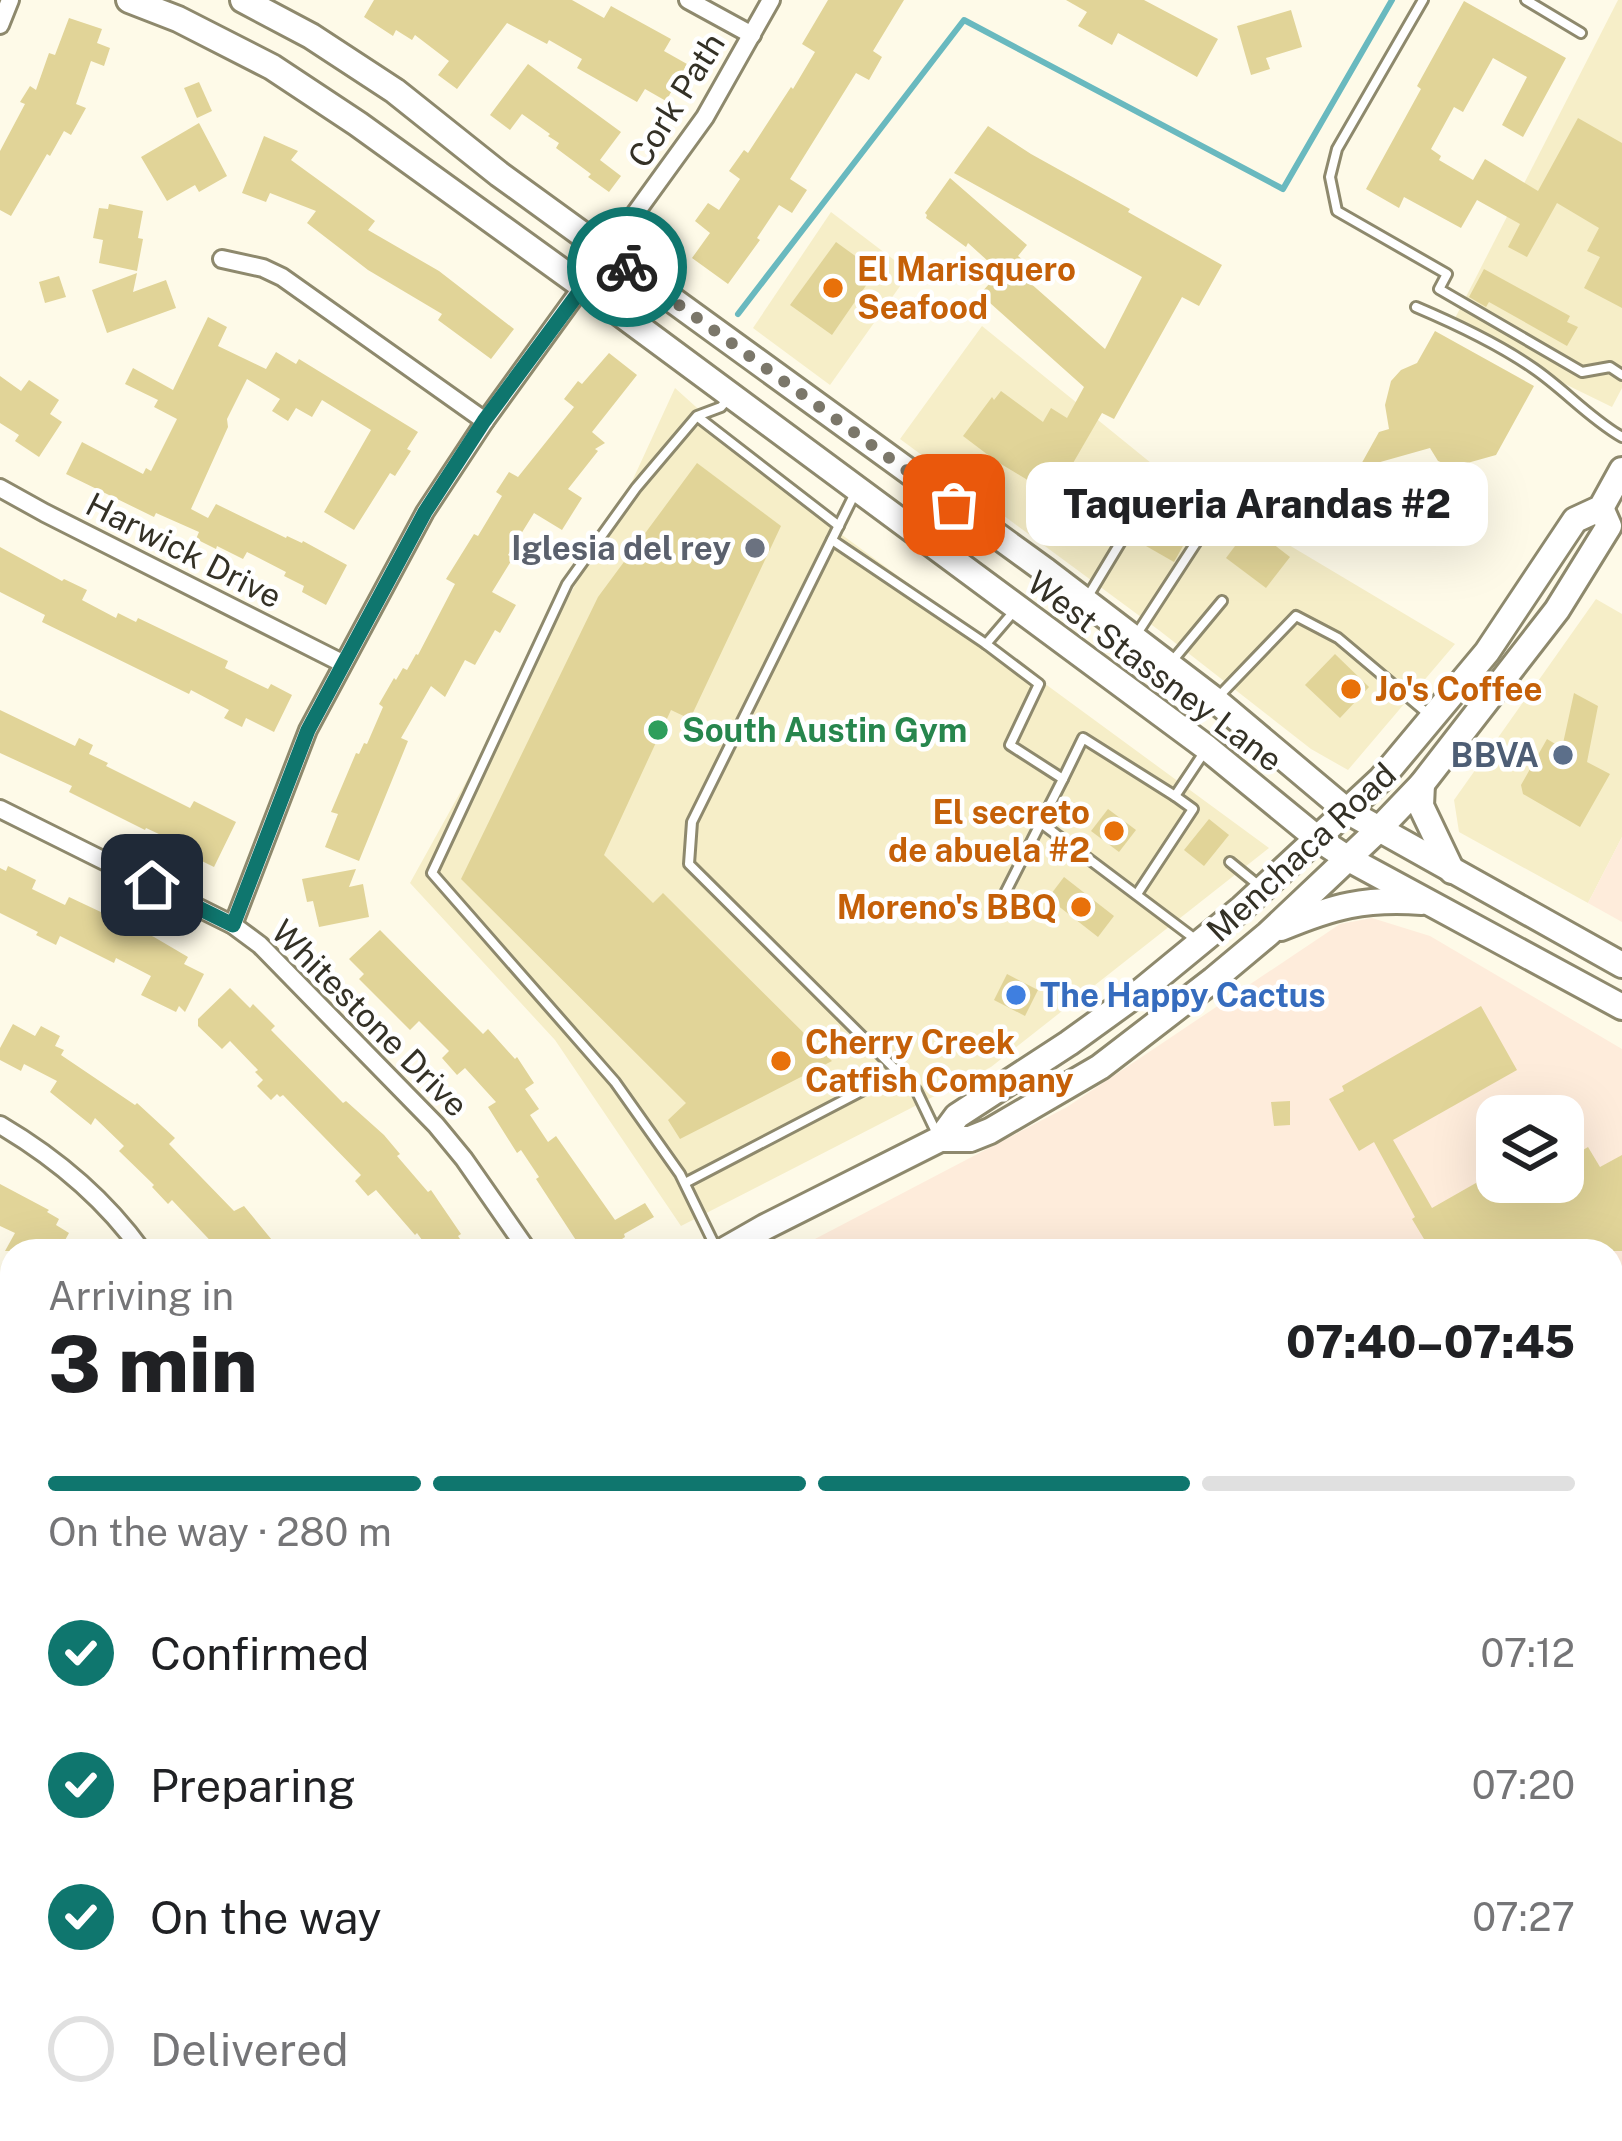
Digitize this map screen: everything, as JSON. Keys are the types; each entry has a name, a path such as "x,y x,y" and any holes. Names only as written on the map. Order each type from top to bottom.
{"main road":[{"name":"West Stassney Lane","path":"129,0 272,67 358,124 826,465 1347,858 1622,1007"},
{"name":"West Stassney Lane","path":"243,0 395,91 499,174 1085,601 1215,700 1347,811 1622,965"},
{"path":"826,465 852,431"},
{"name":"Menchaca Road","path":"940,1139 957,1116 1102,1020 1201,944 1381,779 1487,652 1574,520 1601,508 1622,470"},
{"name":"Menchaca Road","path":"742,1239 940,1139 970,1139 990,1131 1100,1067 1268,934 1422,784 1557,610 1609,526 1601,508"},
{"path":"1048,631 1085,601"},
{"path":"1422,784 1421,806 1452,871"},
{"path":"1268,934 1355,902 1429,902"}],"street":[{"path":"0,25 10,0"},
{"path":"688,0 752,35"},
{"name":"Cork Path","path":"233,925 308,730 425,512 484,421 704,117 771,0"},
{"path":"222,259 282,277 484,421"},
{"name":"Harwick Drive","path":"0,488 342,663"},
{"name":"Whitestone Drive","path":"0,809 233,925 289,971 410,1095 464,1159 520,1239"},
{"path":"0,1125 72,1174 132,1239"}],"lane":[{"path":"1423,0 1337,149 1330,177 1337,212 1447,274 1439,290 1582,372 1610,367 1622,375"},
{"path":"1526,0 1581,33"},
{"path":"1416,307 1528,364 1603,427 1622,437"},
{"path":"714,1239 685,1183 615,1082 432,873 567,584 636,488 697,416 721,407 730,396"},
{"path":"697,416 839,526"},
{"path":"1085,601 1157,488 1166,488 1207,512 1204,529 1133,638"},
{"path":"857,489 692,822 689,864 916,1090 940,1139"},
{"path":"832,540 1039,684 1010,745 1063,779"},
{"path":"1169,665 1222,601"},
{"path":"986,644 1017,608"},
{"path":"1215,700 1296,616 1339,638 1433,718"},
{"path":"996,910 1083,738 1193,809 1137,894"},
{"path":"1175,796 1207,748"},
{"path":"1041,824 1201,944"},
{"path":"1230,862 1262,889"},
{"path":"685,1183 898,1072"}],"shaded area":[{"path":"1622,0 1622,388 1612,407 1450,328"},
{"path":"831,212 910,272 830,385 753,328"},
{"path":"982,326 1151,463 1455,644 1348,770 1311,749 900,439"},
{"path":"675,388 819,518 1269,848 991,1067 681,1226 555,1040 410,883 629,488"},
{"path":"1596,599 1622,614 1622,837 1588,903 1459,832 1454,800"},
{"path":"1622,837 1622,922 1588,903"},
{"path":"1372,918 1430,936 1622,1049 1622,1239 815,1239 1067,1107 1340,924"}],"building":[{"path":"374,0 572,0 604,18 611,6 671,39 664,51 687,64 666,101 645,89 637,102 577,68 582,59 507,23 457,89 438,75 449,61 415,35 412,40 396,30 393,36 364,17"},
{"path":"828,0 904,0 873,51 882,57 869,80 856,73 790,179 807,190 792,213 779,205 728,284 692,258 710,233 695,221 708,203 719,210 740,179 729,171 744,150 748,153 815,52 802,44"},
{"path":"1066,0 1144,0 1218,39 1197,77 1118,33 1112,45 1078,26 1087,12"},
{"path":"1464,1 1566,58 1523,137 1502,125 1527,77 1493,58 1463,112 1454,107 1431,149 1441,156 1439,160 1473,180 1485,159 1538,191 1578,118 1622,143 1622,308 1584,288 1600,257 1587,251 1599,228 1557,203 1527,257 1508,247 1520,224 1477,200 1461,228 1404,197 1399,208 1366,189"},
{"path":"1291,10 1302,47 1266,58 1270,69 1251,75 1237,26"},
{"path":"69,18 102,29 97,43 110,48 104,66 91,61 76,104 86,108 71,135 64,131 11,216 0,210 0,151 25,104 20,102 30,86 36,90"},
{"path":"528,64 621,132 600,160 621,176 609,192 556,148 559,143 550,134 522,114 510,130 490,115"},
{"path":"199,82 212,111 197,118 184,88"},
{"path":"199,123 227,176 199,192 195,185 167,201 141,157"},
{"path":"988,126 1222,265 1199,306 1182,297 1114,419 1102,413 1054,496 963,436 1001,391 1043,422 1051,408 1067,418 1084,387 980,294 1000,272 925,213 950,178 1027,245 1018,256 1029,265 1020,274 1105,349 1142,277 954,173"},
{"path":"264,136 298,151 291,160 375,221 368,230 439,271 514,329 491,359 438,320 442,314 368,270 307,223 316,211 270,193 266,202 242,193"},
{"path":"109,204 143,211 137,271 99,263 103,240 93,238 99,208 108,209"},
{"name":"El Marisquero Seafood","path":"836,242 876,271 832,335 790,305"},
{"path":"1484,269 1570,316 1567,322 1578,327 1567,346 1489,302 1486,307 1469,297"},
{"path":"137,273 133,292 166,280 176,308 107,333 92,290"},
{"path":"59,276 66,297 45,303 39,282"},
{"path":"208,317 227,327 218,346 266,369 276,352 296,364 299,359 418,432 395,476 390,473 354,530 324,512 371,430 322,400 312,417 296,408 288,421 272,411 280,399 247,379 191,509 208,518 216,504 347,565 326,605 302,592 304,586 284,576 286,572 247,552 243,559 216,549 196,539 199,532 156,513 154,517 66,474 82,442 143,474 146,468 151,471 177,419 154,407 158,400 125,384 133,368 173,390"},
{"path":"1435,331 1534,386 1496,455 1453,467 1438,461 1430,448 1359,468 1379,432 1389,429 1385,405 1391,381 1417,363"},
{"path":"609,353 637,375 592,432 605,443 595,449 598,451 568,489 582,498 562,530 534,513 508,555 513,558 492,592 516,605 475,665 465,660 445,697 431,686 401,738 408,741 359,861 325,847 338,814 331,812 356,753 367,744 383,707 379,704 394,678 418,655 455,584 446,579 502,496 496,492 509,472 518,477 574,407 564,399"},
{"path":"0,376 21,391 29,380 59,400 50,414 62,422 39,457 15,441 19,435 0,423"},
{"path":"697,463 781,526 690,719 671,710 604,855 653,903 663,893 832,1061 680,1139 668,1120 686,1103 461,879 598,597"},
{"path":"1164,500 1198,519 1174,562 1139,542"},
{"path":"1250,526 1290,557 1266,588 1226,558"},
{"path":"0,547 87,590 82,600 116,618 118,613 136,622 138,618 228,661 225,668 292,695 274,732 246,718 242,727 224,718 229,710 191,690 189,694 42,622 45,615 0,592"},
{"path":"1335,654 1369,687 1340,718 1305,685"},
{"name":"BBVA","path":"1574,693 1598,706 1587,762 1610,774 1580,827 1523,794 1521,785 1547,739 1562,748"},
{"path":"0,710 75,746 79,738 93,745 89,754 108,763 106,766 190,808 194,801 236,822 214,867 173,847 176,842 69,792 72,786 0,753"},
{"name":"El secreto de abuela #2","path":"1108,809 1136,830 1119,852 1091,831"},
{"path":"1209,819 1229,835 1204,866 1184,850"},
{"path":"8,866 36,880 32,889 65,905 69,897 188,957 184,964 204,974 185,1012 141,995 151,976 60,936 56,945 0,913 0,868 6,871"},
{"path":"356,869 349,887 363,884 369,917 319,927 302,879"},
{"name":"Moreno's BBQ","path":"1064,877 1114,916 1098,937 1048,898"},
{"path":"380,930 483,1034 488,1029 517,1057 534,1083 525,1089 539,1109 530,1115 548,1142 556,1136 615,1220 645,1203 654,1217 622,1239 575,1239 539,1177 521,1150 517,1153 488,1107 496,1102 465,1068 457,1075 442,1058 449,1051 419,1021 410,1030 359,979 364,974 349,959"},
{"name":"The Happy Cactus","path":"1007,974 1038,990 1025,1016 994,1000"},
{"path":"230,988 250,1008 253,1004 275,1026 271,1030 343,1103 384,1135 400,1154 397,1156 431,1190 460,1239 421,1239 376,1190 368,1196 355,1181 361,1175 283,1095 271,1100 257,1086 263,1080 258,1070 230,1041 222,1049 198,1026 198,1019"},
{"path":"1481,1006 1517,1070 1393,1140 1432,1208 1476,1183 1476,1203 1584,1203 1584,1149 1588,1147 1600,1167 1622,1155 1622,1239 1424,1239 1374,1142 1359,1151 1329,1099 1344,1091 1342,1086"},
{"path":"13,1024 35,1036 41,1026 60,1036 55,1046 64,1050 61,1055 137,1103 175,1138 169,1144 234,1211 244,1206 271,1239 209,1239 172,1200 168,1204 152,1187 119,1151 124,1146 95,1118 91,1125 50,1092 57,1081 24,1064 21,1071 0,1060 0,1048"},
{"path":"1290,1101 1290,1125 1274,1126 1271,1102"},
{"path":"0,1184 49,1210 59,1219 56,1225 69,1233 66,1239 12,1239 15,1233 0,1226"}],"waterway":[{"path":"738,314 964,20 1283,189 1392,0"}],"way so far":[{"path":"627,267 954,505"}],"place":[{"name":"El Marisquero Seafood","path":"833,288"},
{"name":"Taqueria Arandas #2","path":"954,505"},
{"name":"Iglesia del rey","path":"755,548"},
{"name":"Jo's Coffee","path":"1351,689"},
{"name":"South Austin Gym","path":"658,730"},
{"name":"BBVA","path":"1563,755"},
{"name":"El secreto de abuela #2","path":"1114,831"},
{"name":"Moreno's BBQ","path":"1081,907"},
{"name":"The Happy Cactus","path":"1016,995"},
{"name":"Cherry Creek Catfish Company","path":"781,1061"}],"route":[{"path":"152,885 233,925 308,730 425,512 484,421 608,253 627,267"}]}
